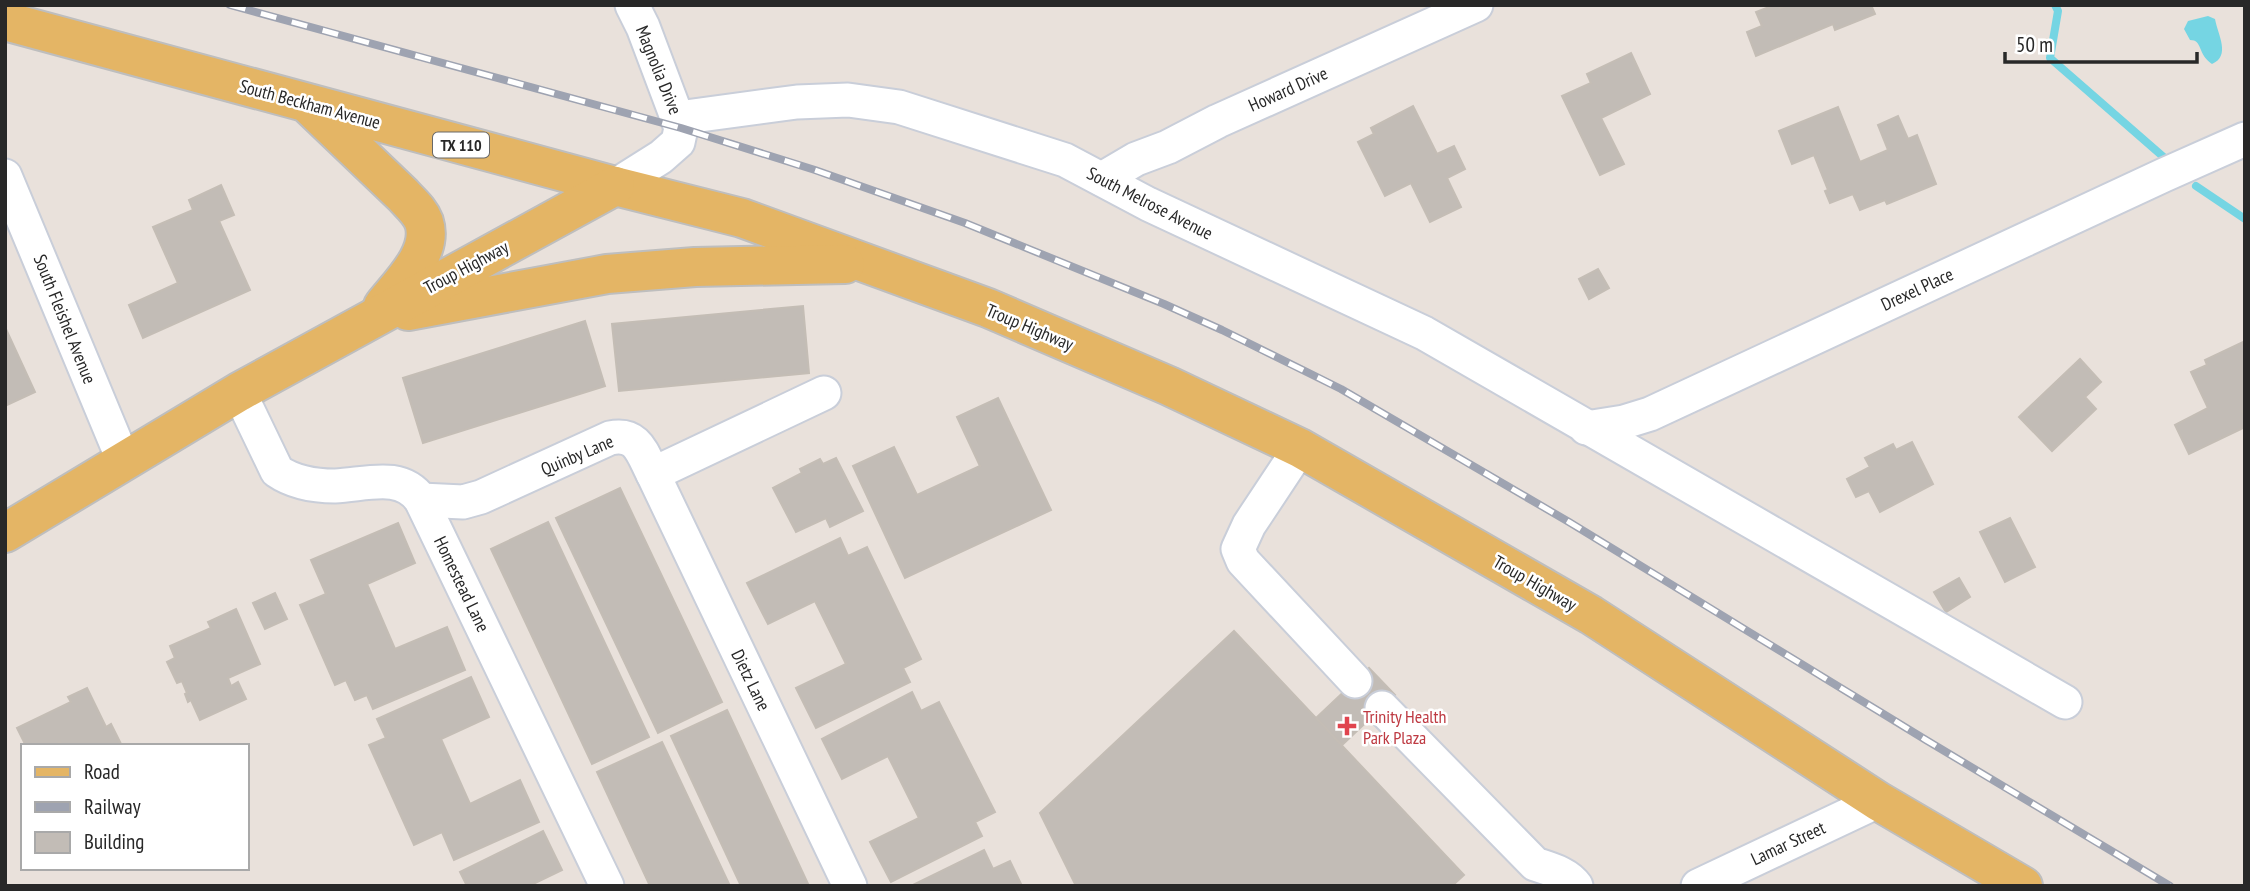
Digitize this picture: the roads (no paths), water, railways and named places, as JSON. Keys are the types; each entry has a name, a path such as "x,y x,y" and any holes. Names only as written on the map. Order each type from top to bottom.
{"main road":[{"name":"South Beckham Avenue","path":"5,21 615,186"},
{"path":"307,103 403,195 424,222 425,236 418,262 375,317"},
{"name":"Troup Highway","path":"5,533 239,392 615,186 742,218 1000,313 1169,386 1300,448 1591,615 1878,801 2023,886"},
{"path":"375,317 607,274 695,267 867,264"}],"street":[{"name":"Magnolia Drive","path":"615,186 661,157 678,142 681,128 632,5"},
{"name":"Howard Drive","path":"1102,178 1136,159 1168,148 1218,121 1476,5"},
{"name":"South Melrose Avenue","path":"678,118 797,102 848,100 899,107 1065,160 1148,204 1424,333 2065,702"},
{"name":"Drexel Place","path":"1587,428 1624,422 1650,414 2245,139"},
{"name":"South Fleishel Avenue","path":"5,176 124,463"},
{"path":"239,392 277,471 289,479 332,486 390,481 415,491 421,500"},
{"path":"653,474 824,393"},
{"name":"Quinby Lane","path":"421,500 463,502 481,497 622,435 637,444 653,474"},
{"path":"1300,448 1249,525 1238,549 1243,561 1356,681"},
{"name":"Dietz Lane","path":"653,474 850,886"},
{"name":"Homestead Lane","path":"421,500 607,886"},
{"path":"1382,708 1535,864 1558,872 1573,881 1576,886"},
{"name":"Lamar Street","path":"1698,886 1878,801"}],"water":[{"path":"2208,16 2215,19 2222,44 2221,56 2212,64 2204,56 2197,42 2190,40 2184,29 2188,21"}],"waterway":[{"path":"2055,5 2058,11 2050,58 2167,160"},
{"path":"2196,186 2245,219"}],"railway":[{"path":"230,5 681,128 815,170 965,223 1222,330 1341,389 1569,522 2170,886"}],"place":[{"name":"Trinity Health Park Plaza","path":"1347,726"}]}
